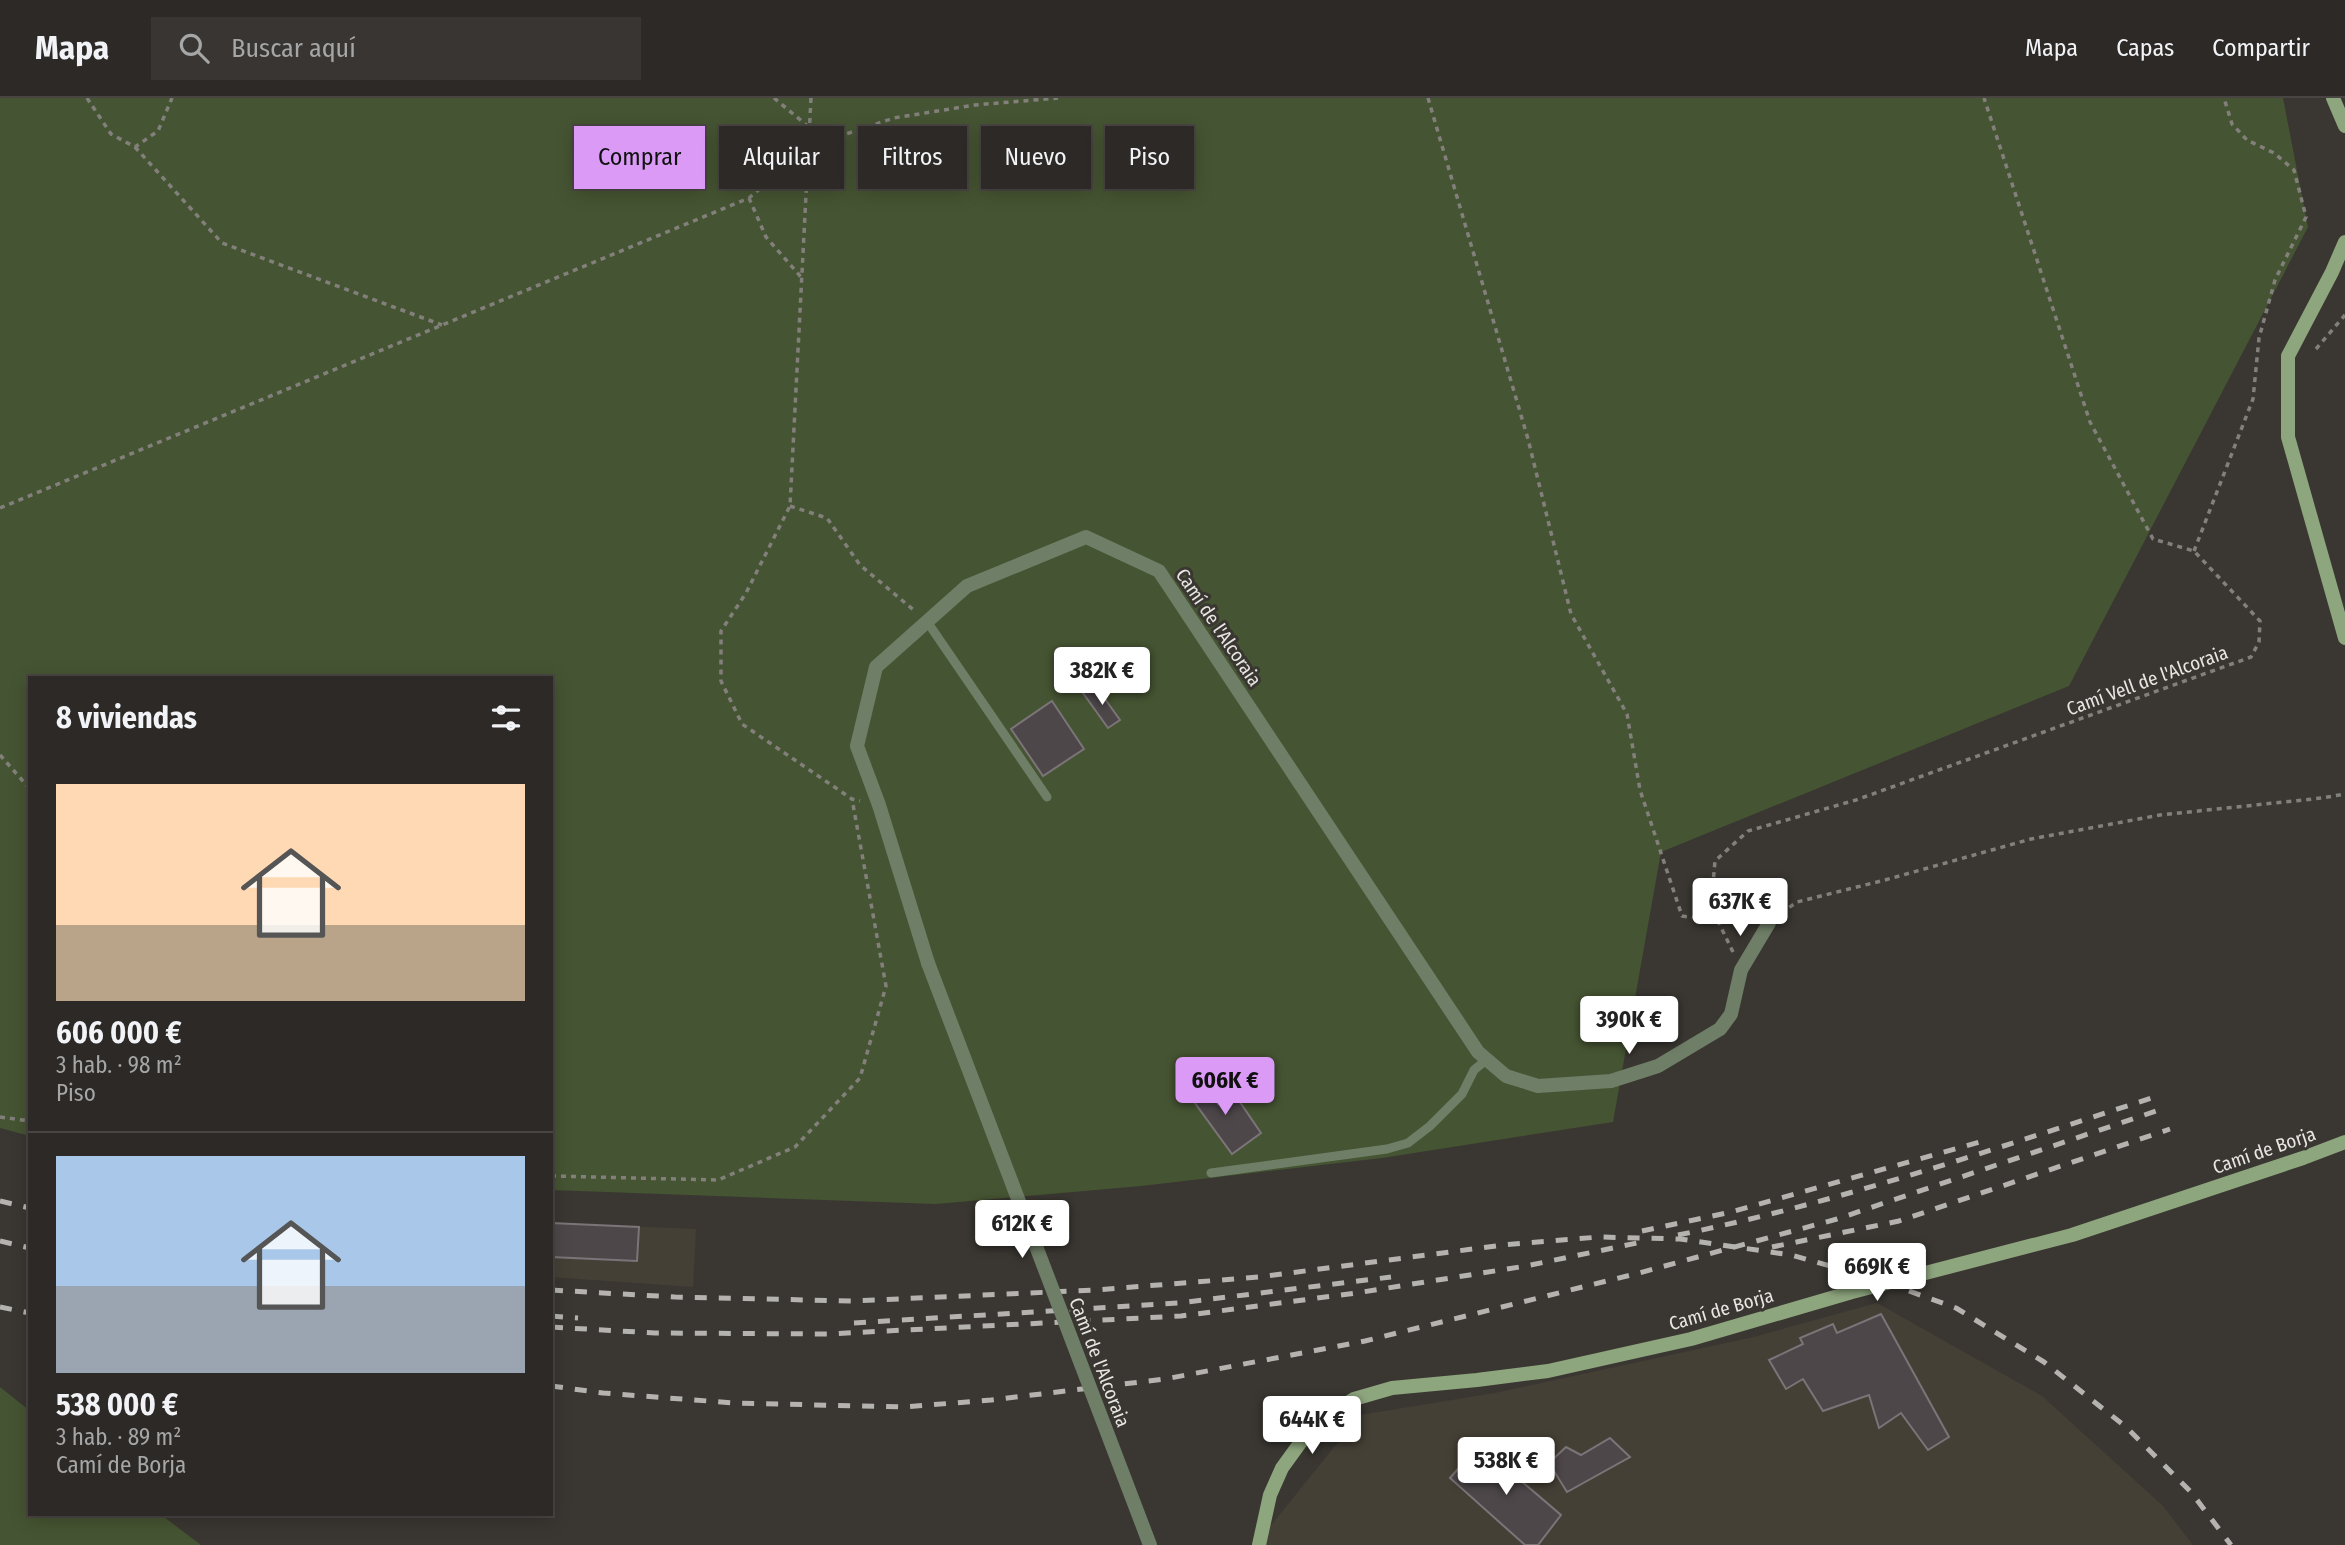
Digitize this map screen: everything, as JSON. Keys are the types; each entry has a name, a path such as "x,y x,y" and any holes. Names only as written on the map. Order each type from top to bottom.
{"street":[{"path":"2333,98 2345,126"},
{"path":"2345,242 2288,356 2288,437 2345,638"},
{"name":"Camí de l'Alcoraia","path":"1150,1545 928,963 879,805 857,746 876,667 967,586 1086,537 1159,571 1478,1052 1506,1076 1538,1086 1611,1081 1658,1066 1720,1029 1731,1014 1741,970 1769,923"},
{"name":"Camí de Borja","path":"1259,1545 1270,1495 1282,1468 1303,1439 1330,1415 1354,1399 1392,1388 1548,1371 1691,1339 1852,1292 2072,1235 2345,1142"}],"lane":[{"path":"926,620 1047,797"},
{"path":"1210,1173 1387,1149 1408,1143 1458,1098 1474,1070 1485,1060"}],"path":[{"path":"86,98 111,134 135,147 222,243 442,325"},
{"path":"135,147 158,131 172,98"},
{"path":"774,98 808,126"},
{"path":"810,126 811,98"},
{"path":"844,135 894,118 975,105 1058,98"},
{"path":"1428,98 1528,439 1571,614 1627,713 1640,790 1682,916 1718,921"},
{"path":"1984,98 2090,422 2153,539 2194,551 2253,399 2259,338 2275,279 2306,217 2294,170 2274,153 2247,140 2232,124 2224,98"},
{"path":"0,508 749,198 760,189"},
{"path":"808,189 790,506 746,593 721,631 721,681 742,724 852,799 879,805"},
{"path":"749,198 766,237 803,278"},
{"path":"2316,349 2345,315"},
{"path":"790,506 827,518 860,565 926,620"},
{"name":"Camí Vell de l'Alcoraia","path":"1741,970 1711,907 1715,861 1748,831 1856,800 2251,657 2259,642 2260,621 2194,551"},
{"path":"0,755 28,787"},
{"path":"1769,923 1797,902 2031,839 2160,815 2345,794"},
{"path":"553,1176 718,1180 794,1147 860,1078 886,986 852,799"},
{"path":"0,1117 28,1121"}],"shaded area":[{"path":"553,1223 696,1229 693,1287 553,1277"},
{"path":"1877,1303 2042,1396 2163,1506 2193,1545 1255,1545 1360,1415 1495,1393 1754,1337"}],"green space":[{"path":"0,98 2283,98 2308,227 2069,686 1661,852 1613,1122 1382,1158 1141,1186 936,1204 553,1190 553,676 28,676 28,1135 0,1128"},
{"path":"0,1387 28,1409 28,1516 163,1516 201,1545 0,1545"}],"building":[{"path":"1095,685 1120,720 1108,728 1083,693"},
{"path":"1052,701 1084,749 1043,776 1011,729"},
{"path":"1198,1079 1218,1104 1233,1092 1261,1133 1232,1154 1184,1088"},
{"path":"553,1223 639,1227 637,1261 553,1257"},
{"path":"1881,1314 1949,1437 1928,1450 1901,1413 1879,1428 1869,1395 1823,1411 1803,1379 1786,1389 1769,1360 1803,1344 1800,1338 1833,1324 1837,1333"},
{"path":"1610,1438 1630,1457 1567,1492 1549,1463 1566,1447 1581,1455"},
{"path":"1479,1445 1561,1515 1538,1545 1525,1545 1450,1478"}],"railway":[{"path":"1678,1235 1861,1190 2161,1095"},
{"path":"553,1386 603,1393 734,1403 904,1407 991,1400 1165,1379 1365,1341 1639,1273 1837,1219 2165,1108"},
{"path":"1772,1247 1899,1221 2170,1129"},
{"path":"1642,1231 1731,1212 1980,1142"},
{"path":"0,1201 28,1208"},
{"path":"553,1290 675,1297 852,1301 1095,1290 1259,1277 1503,1245 1599,1237 1680,1239 1791,1255 1876,1279 1956,1308 2044,1362 2126,1427 2191,1492 2231,1545"},
{"path":"0,1241 28,1248"},
{"path":"553,1327 655,1333 827,1334 1181,1316 1356,1293 1526,1266 1637,1243"},
{"path":"854,1323 1179,1303 1391,1277"},
{"path":"0,1307 28,1313"},
{"path":"553,1316 578,1318"}]}
